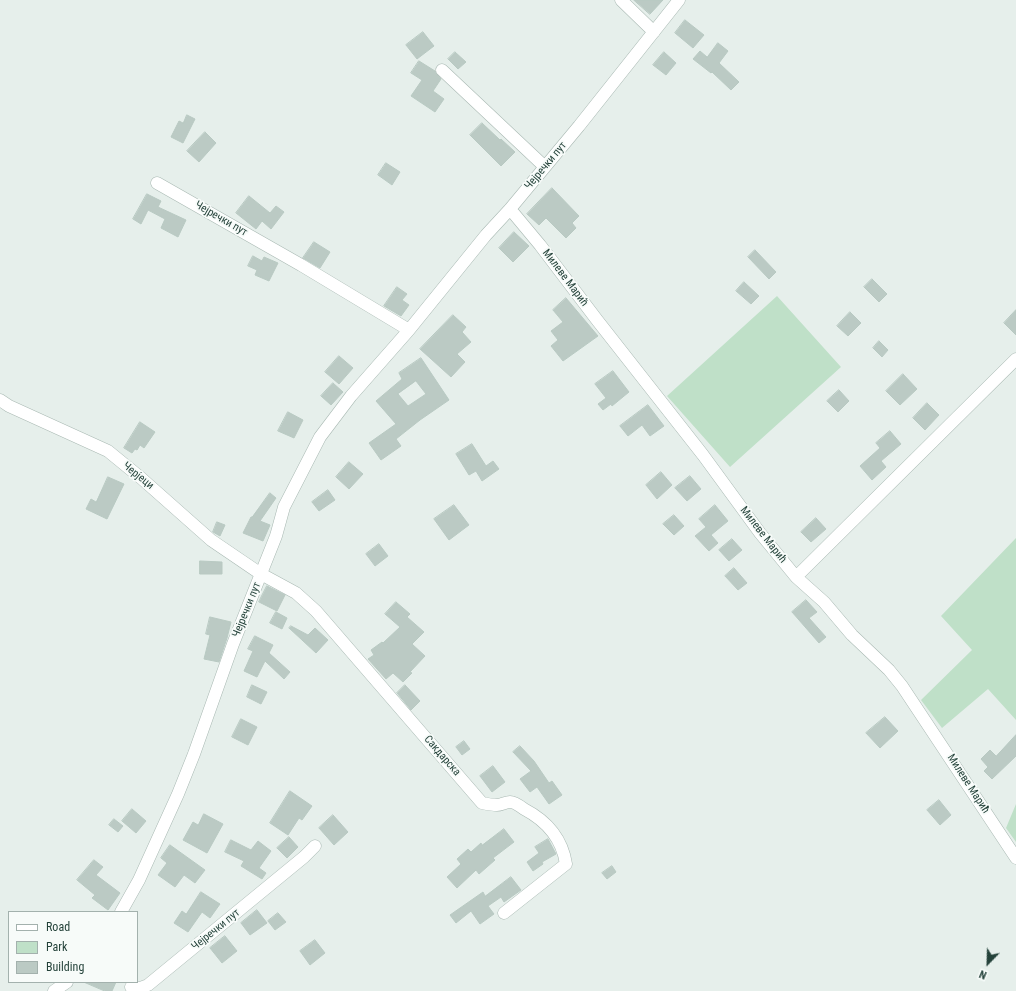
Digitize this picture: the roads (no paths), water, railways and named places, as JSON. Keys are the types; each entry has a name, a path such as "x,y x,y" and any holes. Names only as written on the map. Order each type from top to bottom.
{"street":[{"path":"621,0 654,32"},
{"name":"Чејречки пут","path":"122,911 138,880 178,794 194,754 233,644 276,536 284,507 320,437 351,396 409,330 486,235 510,209 679,0"},
{"path":"442,70 545,166"},
{"name":"Чејречки пут","path":"157,183 301,265 409,330"},
{"name":"Милеве Мaрић","path":"510,209 540,245 703,455 760,533 796,577 824,602 852,635 889,670 902,686 1016,858"},
{"path":"796,577 1016,359"},
{"name":"Черјеци","path":"0,400 108,452 141,478 211,540 261,574"},
{"name":"Сакдарска","path":"261,574 296,593 316,611 482,803 498,805 509,802 515,804 537,816 557,837 562,848 566,864 504,913"},
{"name":"Чејречки пут","path":"130,987 140,988 148,985 304,857 315,846"},
{"path":"54,991 66,983"}]}
